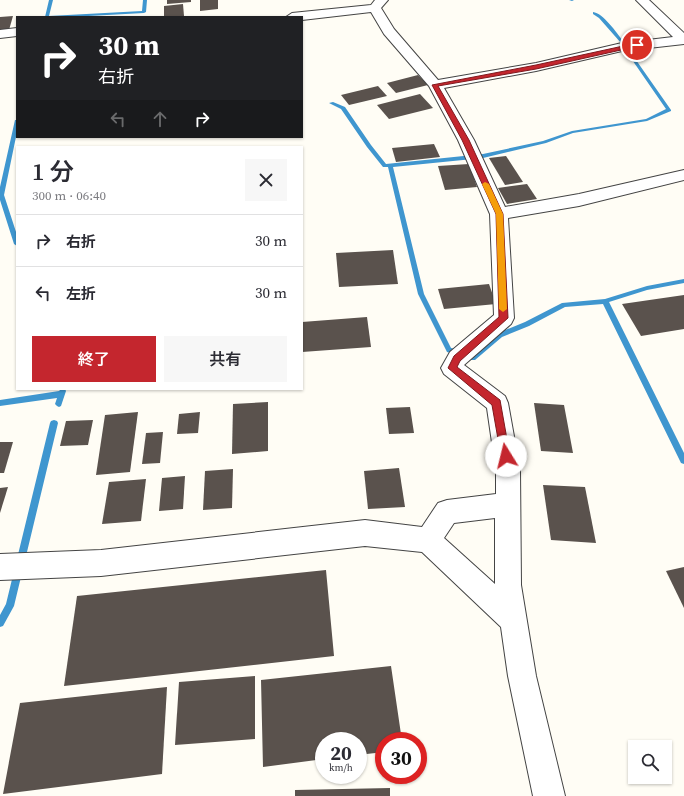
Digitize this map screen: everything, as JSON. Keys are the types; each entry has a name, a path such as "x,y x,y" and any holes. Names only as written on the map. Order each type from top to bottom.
{"street":[{"path":"642,0 684,39"},
{"path":"298,16 380,2 389,31 435,85 466,140 499,214 504,318 457,358 452,368 497,403 508,470 508,586 522,676 549,796"},
{"path":"0,34 16,32"},
{"path":"435,85 536,67 622,47 684,39"},
{"path":"499,214 579,200 684,175"},
{"path":"428,540 447,512 508,504"},
{"path":"1,567 101,563 365,533 428,540 514,621"}],"building":[{"path":"167,0 191,0 191,2 167,4"},
{"path":"200,0 218,0 218,9 200,11"},
{"path":"183,4 184,16 164,16 164,6"},
{"path":"13,16 9,30 0,30 0,17"},
{"path":"418,75 428,85 396,93 387,83"},
{"path":"378,86 387,96 349,105 341,95"},
{"path":"420,94 433,108 389,119 377,105"},
{"path":"434,144 440,157 396,162 392,148"},
{"path":"506,156 523,182 505,185 489,158"},
{"path":"469,164 477,187 445,190 438,166"},
{"path":"527,184 537,199 507,204 498,188"},
{"path":"393,250 398,284 339,287 336,253"},
{"path":"489,284 496,304 444,309 438,289"},
{"path":"684,295 684,329 641,336 622,304"},
{"path":"367,317 371,347 303,352 303,322"},
{"path":"268,402 268,451 232,454 233,404"},
{"path":"534,403 564,405 573,453 541,451"},
{"path":"410,407 414,433 389,434 386,408"},
{"path":"138,412 130,472 96,475 105,415"},
{"path":"200,412 198,433 177,434 179,414"},
{"path":"93,420 88,445 60,446 66,421"},
{"path":"163,432 160,463 142,464 146,433"},
{"path":"0,442 13,442 4,473 0,473"},
{"path":"399,468 405,507 368,509 364,471"},
{"path":"233,469 232,508 203,510 205,471"},
{"path":"185,476 183,509 159,511 162,478"},
{"path":"146,479 141,521 102,524 109,482"},
{"path":"543,485 585,487 596,543 551,540"},
{"path":"8,487 0,513 0,488"},
{"path":"684,567 684,608 666,571"},
{"path":"326,570 334,656 64,686 77,596"},
{"path":"391,666 401,732 375,732 375,753 367,754 367,732 315,732 315,760 263,767 261,680"},
{"path":"255,676 255,739 175,745 179,682"},
{"path":"167,687 162,774 3,794 20,703"},
{"path":"390,788 390,796 295,796 295,790"}],"waterway":[{"path":"47,16 51,0"},
{"path":"66,16 144,12 145,0"},
{"path":"594,13 600,17 622,42"},
{"path":"331,103 343,108 369,146 385,166 483,156 544,142 572,132 647,120 669,110 628,51"},
{"path":"16,126 1,195 16,241"},
{"path":"390,166 421,294 449,350 454,351"},
{"path":"605,301 647,288 684,281"},
{"path":"473,358 500,335 527,324 564,305 605,301"},
{"path":"605,301 684,461"},
{"path":"59,404 63,391"},
{"path":"0,403 62,394"},
{"path":"0,623 10,606 54,423"}],"slow traffic":[{"path":"485,184 499,214 503,309"}],"route":[{"path":"506,456 497,403 452,368 457,358 504,318 499,214 466,140 435,85 536,67 622,47 637,45"}]}
